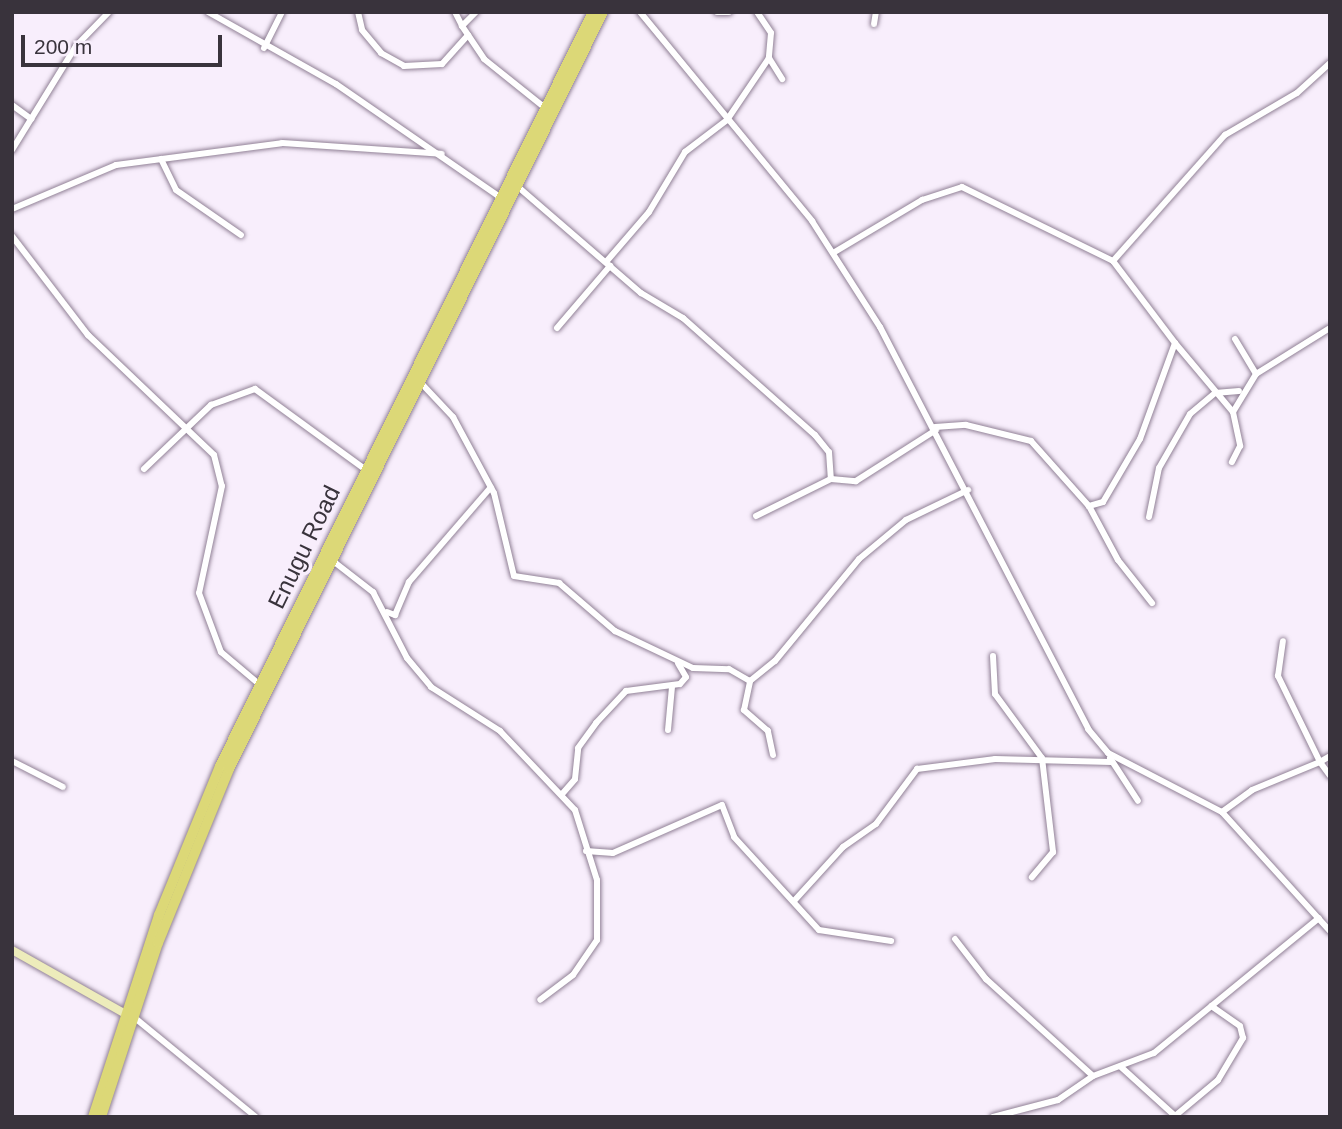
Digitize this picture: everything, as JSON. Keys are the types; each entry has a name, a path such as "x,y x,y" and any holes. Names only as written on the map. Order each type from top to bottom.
{"main road":[{"name":"Enugu Road","path":"93,1117 130,1017 184,851 259,684 593,12"},
{"path":"102,1117 130,1017 192,854 603,12"}],"street":[{"path":"12,150 76,46 109,12"},
{"path":"208,12 264,48 336,84 442,154 500,197"},
{"path":"264,48 282,12"},
{"path":"358,12 381,53 404,66 442,64 468,35"},
{"path":"455,12 484,59 544,107"},
{"path":"462,26 476,12"},
{"path":"640,12 833,253 968,490 1072,700 1138,801"},
{"path":"717,12 729,12"},
{"path":"757,12 771,33 769,58 782,79"},
{"path":"874,24 876,12"},
{"path":"557,328 649,212 685,152 727,120 748,80 769,58"},
{"path":"1113,261 1225,135 1297,93 1330,63"},
{"path":"12,105 31,119"},
{"path":"12,209 116,165 161,159 282,144 442,154"},
{"path":"161,159 176,190 241,236"},
{"path":"517,186 608,264 683,318 815,435 829,452 831,480"},
{"path":"833,253 922,200 962,187 1113,261 1175,343 1233,412 1240,446 1232,462"},
{"path":"12,236 89,335 214,455 222,476 198,593 227,662 259,684"},
{"path":"1233,412 1256,374 1330,328"},
{"path":"1235,338 1256,374"},
{"path":"1089,506 1102,502 1139,439 1175,343"},
{"path":"421,383 453,417 491,487 514,576 559,583 615,631 693,668 729,669 750,681"},
{"path":"144,469 185,426 211,405 255,389 366,470"},
{"path":"1149,517 1161,464 1189,414 1216,393 1240,391"},
{"path":"756,516 831,480 856,481 935,429 966,425 1026,436 1089,506 1118,561 1152,603"},
{"path":"387,612 395,615 409,582 491,487"},
{"path":"773,755 768,731 744,710 750,681 775,661 859,559 914,515 968,490"},
{"path":"333,561 373,592 387,612 407,658 431,687 500,731 563,793 597,880 597,940 573,975 540,1000"},
{"path":"1283,641 1278,676 1320,762 1330,776"},
{"path":"993,656 995,694 1042,758 1053,852 1032,877"},
{"path":"563,793 575,779 578,748 626,691 673,687 686,677 675,659"},
{"path":"668,730 673,687"},
{"path":"1108,753 1222,812 1330,931"},
{"path":"1222,812 1252,790 1330,757"},
{"path":"794,901 843,847 876,824 917,769 1042,758 1111,762"},
{"path":"12,761 63,787"},
{"path":"586,851 613,853 722,805 734,837 821,931 891,941"},
{"path":"993,1117 1058,1100 1094,1076 1153,1052 1319,918"},
{"path":"955,939 986,979 1094,1076"},
{"path":"12,950 130,1017 256,1117"},
{"path":"1121,1067 1175,1116 1218,1080 1243,1038 1240,1026 1211,1006"}]}
